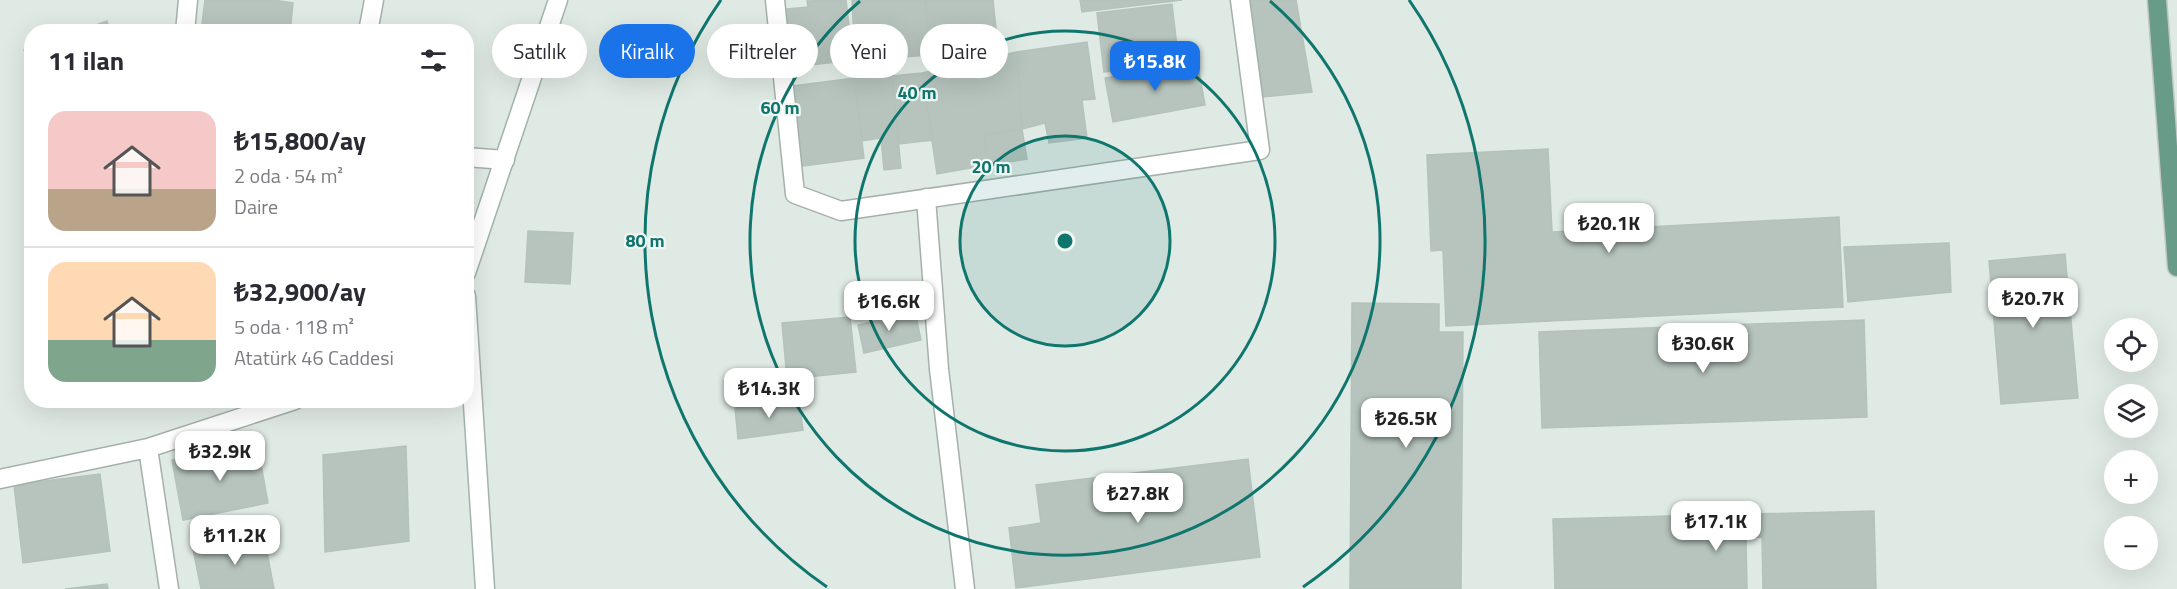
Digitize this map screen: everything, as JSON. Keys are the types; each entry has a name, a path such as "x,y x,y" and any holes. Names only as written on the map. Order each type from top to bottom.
{"main road":[{"path":"2157,0 2177,267"}],"street":[{"path":"186,24 188,0"},
{"path":"370,24 374,0"},
{"path":"474,250 558,0"},
{"path":"775,0 795,194 841,211 1260,150 1240,0"},
{"path":"474,158 505,160"},
{"path":"926,198 939,369 965,589"},
{"path":"0,479 148,448 270,408"},
{"path":"472,408 485,589"},
{"path":"148,448 169,589"}],"building":[{"path":"205,0 273,0 293,3 291,24 202,24"},
{"path":"846,0 849,24 830,24 830,63 818,64 818,24 779,24 777,10 808,7 807,1"},
{"path":"852,0 925,0 928,24 920,24 920,56 908,57 908,24 853,24"},
{"path":"925,0 993,0 996,24 928,24"},
{"path":"1080,0 1182,0 1082,12"},
{"path":"1251,0 1296,0 1312,92 1262,97"},
{"path":"1172,4 1179,64 1104,72 1097,13"},
{"path":"1087,42 1095,99 1082,100 1087,138 1049,143 1045,123 1022,129 1017,52"},
{"path":"1017,52 1022,129 984,135 988,165 937,174 923,78 1008,78 1008,54"},
{"path":"1197,61 1205,105 1113,122 1105,78"},
{"path":"920,73 920,78 923,78 933,140 899,144 892,78 908,78 908,74"},
{"path":"854,78 892,78 901,168 884,170 881,138 862,141"},
{"path":"854,78 864,158 796,167 785,87"},
{"path":"1022,129 1027,159 988,165 984,135"},
{"path":"1548,149 1552,232 1839,217 1843,307 1446,326 1443,250 1431,251 1427,155"},
{"path":"528,231 573,233 570,284 525,282"},
{"path":"1949,243 1951,292 1848,302 1844,247"},
{"path":"2065,254 2078,398 2001,404 1989,261"},
{"path":"1352,303 1439,304 1439,332 1463,332 1461,589 1350,589"},
{"path":"915,312 921,340 864,353 858,325"},
{"path":"850,317 856,372 787,379 782,323"},
{"path":"1864,320 1867,417 1542,428 1539,332"},
{"path":"799,400 803,430 738,439 735,408"},
{"path":"257,443 268,503 183,520 172,460"},
{"path":"406,446 409,541 325,552 323,455"},
{"path":"1248,459 1260,557 1016,588 1009,528 1041,523 1036,485"},
{"path":"100,474 110,551 23,563 14,485"},
{"path":"1874,511 1876,589 1763,589 1762,537 1746,538 1747,589 1555,589 1553,519"},
{"path":"264,536 274,589 201,589 193,549"},
{"path":"107,584 108,589 65,589"}]}
